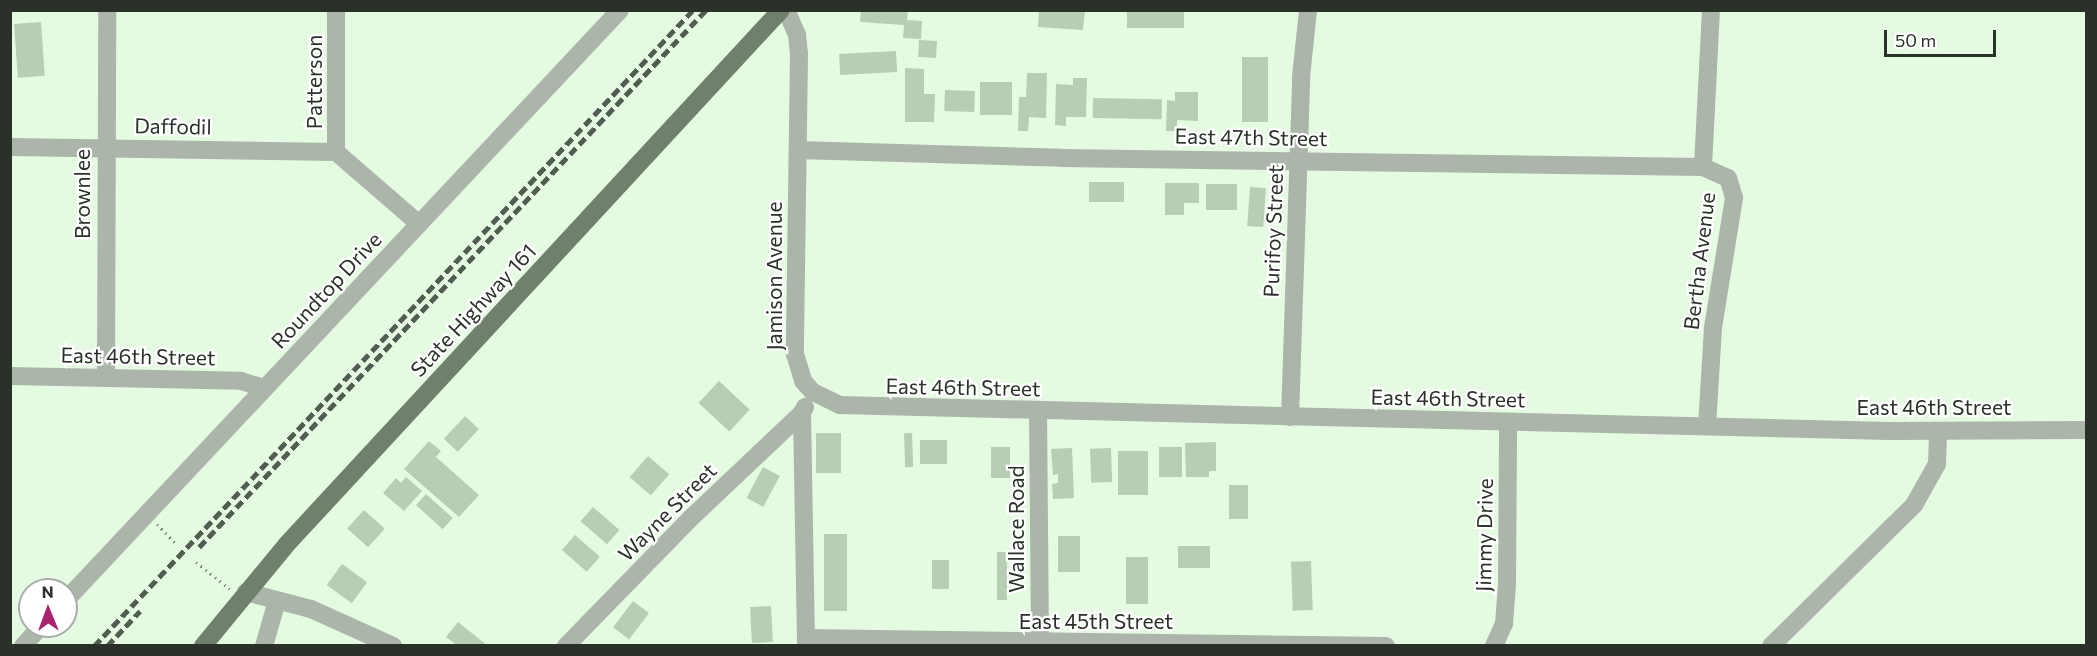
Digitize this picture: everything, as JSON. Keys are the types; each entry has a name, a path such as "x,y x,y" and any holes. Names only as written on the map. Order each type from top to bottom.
{"main road":[{"name":"State Highway 161","path":"203,645 243,595 781,10"}],"street":[{"name":"Brownlee","path":"106,378 107,10"},
{"name":"Patterson","path":"336,10 336,152 419,224"},
{"name":"Roundtop Drive","path":"78,587 620,10"},
{"name":"Jamison Avenue","path":"786,10 797,35 799,54 795,354 800,375 813,392"},
{"name":"Purifoy Street","path":"1290,417 1297,160 1308,10"},
{"name":"Bertha Avenue","path":"1707,426 1713,328 1734,198 1728,178 1703,167 1711,10"},
{"name":"Daffodil","path":"10,147 336,152"},
{"name":"East 47th Street","path":"798,150 1062,158 1703,167"},
{"name":"East 46th Street","path":"10,376 240,381 264,388"},
{"path":"806,642 802,414 813,392"},
{"name":"East 46th Street","path":"813,392 833,403 856,407 1938,431 2086,430"},
{"name":"Wallace Road","path":"1038,411 1040,645"},
{"name":"Wayne Street","path":"566,645 693,516 802,414"},
{"name":"Jimmy Drive","path":"1494,645 1504,624 1507,584 1508,422"},
{"path":"1771,645 1900,520 1932,478 1940,446 1938,431"},
{"path":"243,595 277,601 338,619 393,645"},
{"path":"272,642 277,601"},
{"name":"East 45th Street","path":"806,642 1386,645"}],"path":[{"path":"152,509 157,524 176,544"},
{"path":"196,562 243,595"}],"building":[{"path":"861,10 908,10 907,20 922,21 921,39 903,38 904,25 860,22"},
{"path":"1039,10 1085,10 1083,30 1038,27"},
{"path":"1127,10 1184,10 1184,28 1127,28"},
{"path":"41,22 45,76 18,78 14,24"},
{"path":"919,40 937,41 936,58 918,57"},
{"path":"896,51 897,72 840,75 839,54"},
{"path":"1242,57 1268,57 1268,122 1242,122"},
{"path":"905,68 924,69 924,94 935,94 934,122 905,122"},
{"path":"1027,73 1047,73 1046,118 1029,117 1028,131 1018,131 1019,97 1026,97"},
{"path":"1073,78 1087,78 1086,117 1066,117 1066,126 1055,125 1056,84 1073,85"},
{"path":"980,82 1012,82 1012,115 980,115"},
{"path":"945,90 975,91 974,112 944,111"},
{"path":"1175,92 1198,92 1198,121 1177,120 1177,131 1166,131 1167,100 1175,101"},
{"path":"1093,98 1162,99 1162,119 1093,118"},
{"path":"1089,182 1124,182 1124,202 1089,202"},
{"path":"1165,183 1199,183 1199,203 1184,203 1184,215 1165,215"},
{"path":"1206,184 1237,184 1237,210 1206,210"},
{"path":"1250,187 1266,188 1263,227 1247,226"},
{"path":"719,381 750,410 729,432 699,403"},
{"path":"465,416 479,429 458,452 444,439"},
{"path":"816,433 841,433 841,473 816,473"},
{"path":"904,433 912,433 913,467 905,467"},
{"path":"920,440 947,440 947,464 920,464"},
{"path":"429,441 441,451 436,457 479,495 459,517 404,469"},
{"path":"1216,442 1216,471 1209,471 1209,477 1186,477 1185,443"},
{"path":"991,447 1010,447 1010,478 991,478"},
{"path":"1159,447 1182,447 1182,477 1159,477"},
{"path":"1072,448 1074,498 1053,499 1052,484 1058,483 1058,474 1053,475 1051,449"},
{"path":"1111,448 1112,482 1091,483 1090,449"},
{"path":"1118,451 1148,451 1148,495 1118,495"},
{"path":"648,456 669,474 651,496 630,477"},
{"path":"763,467 780,476 763,507 747,498"},
{"path":"406,477 422,491 404,511 383,493 396,478 401,483"},
{"path":"1229,485 1248,485 1248,519 1229,519"},
{"path":"426,494 453,518 443,529 416,505"},
{"path":"593,507 619,530 607,544 581,521"},
{"path":"364,510 385,529 368,547 347,529"},
{"path":"824,534 847,534 847,611 824,611"},
{"path":"575,535 600,557 587,572 562,550"},
{"path":"1058,536 1080,536 1080,572 1058,572"},
{"path":"1178,546 1210,546 1210,568 1178,568"},
{"path":"997,552 1007,552 1007,600 997,600"},
{"path":"1126,557 1148,557 1148,604 1126,604"},
{"path":"932,560 949,560 949,589 932,589"},
{"path":"1311,561 1313,610 1293,611 1291,562"},
{"path":"342,564 367,582 352,603 327,585"},
{"path":"633,601 649,613 629,639 613,627"},
{"path":"771,606 773,642 752,643 750,607"},
{"path":"458,622 488,646 458,646 446,637"}],"railway":[{"path":"94,646 693,10"},
{"path":"199,547 706,10"},
{"path":"107,646 140,611"}]}
